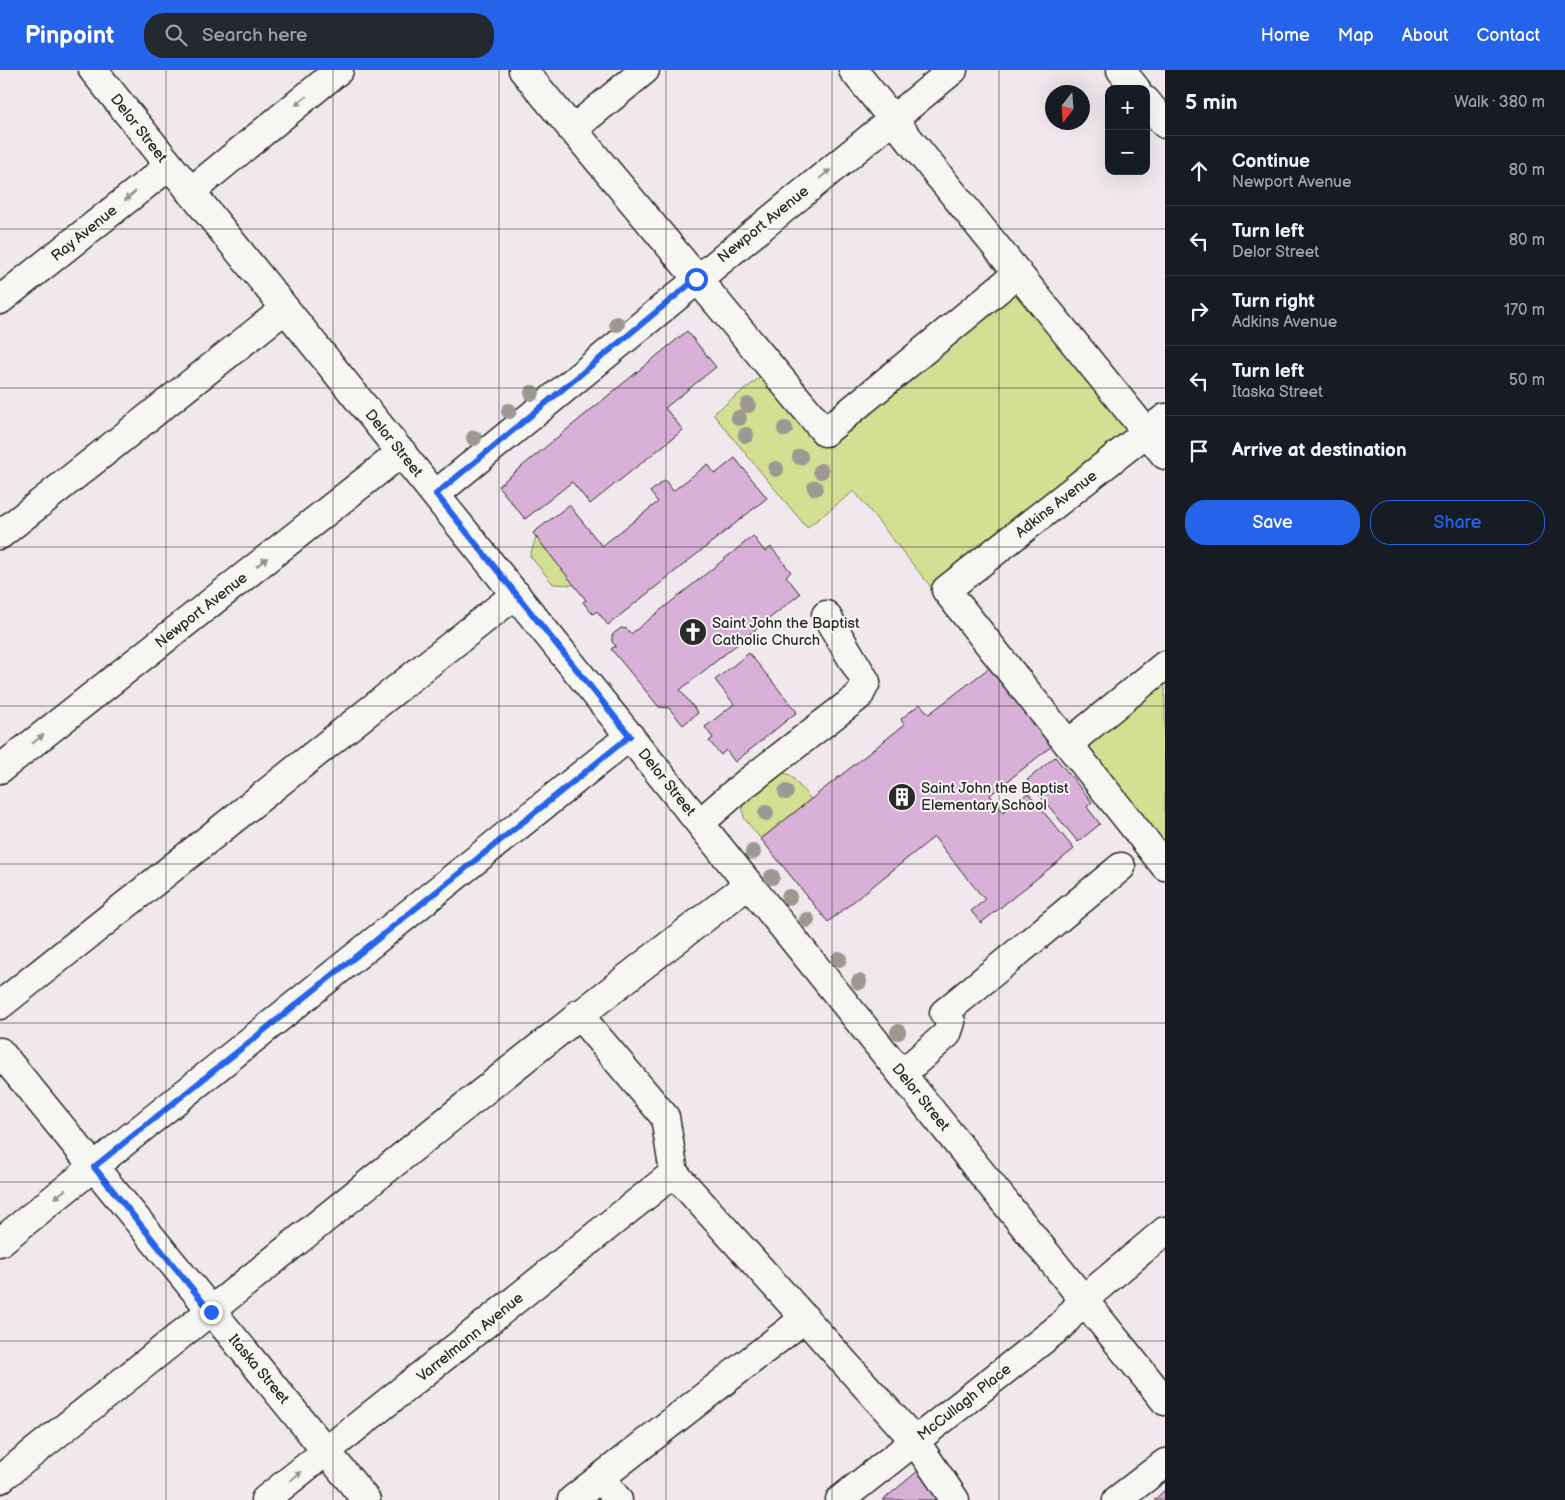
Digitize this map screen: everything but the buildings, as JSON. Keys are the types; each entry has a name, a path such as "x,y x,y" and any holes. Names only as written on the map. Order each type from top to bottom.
{"street":[{"name":"Delor Street","path":"93,70 168,166 436,494 1165,1401"},
{"path":"190,192 338,70"},
{"path":"523,70 825,432 1018,273"},
{"path":"572,130 645,70"},
{"path":"853,70 1018,273 1156,425 1165,455"},
{"name":"Newport Avenue","path":"436,494 953,70"},
{"path":"1121,70 1133,85"},
{"path":"1150,106 1165,124"},
{"name":"Ray Avenue","path":"0,300 168,166"},
{"path":"0,535 285,309"},
{"name":"Adkins Avenue","path":"1068,744 946,590 1156,425"},
{"name":"Newport Avenue","path":"0,769 402,452"},
{"path":"0,1005 516,594"},
{"path":"700,823 740,788 859,696 864,690 866,682 826,615"},
{"path":"1165,665 1068,744 1165,866"},
{"path":"0,1242 630,736"},
{"path":"902,1074 947,1034 951,1022 944,1013 1121,867"},
{"path":"0,1479 211,1312 578,1014 749,884"},
{"path":"578,1014 665,1116 674,1172 915,1441 955,1500"},
{"name":"Itaska Street","path":"0,1052 211,1312 328,1451 366,1500"},
{"name":"Varrelmann Avenue","path":"265,1500 674,1172"},
{"name":"McCullagh Place","path":"840,1500 1062,1325 1084,1300 1165,1231"},
{"path":"572,1500 805,1318"},
{"path":"1117,1500 1165,1462"},
{"path":"601,1478 618,1500"}],"green space":[{"path":"1014,291 1023,293 1128,425 1126,431 931,587 854,491 807,528 713,414 762,376 819,446"},
{"path":"536,537 575,585 553,584 530,556"},
{"path":"1165,676 1165,855 1077,746"},
{"path":"781,772 790,775 811,799 761,839 744,818 742,805 745,800"}],"place":[{"name":"Saint John the Baptist Catholic Church","path":"693,632"},
{"name":"Saint John the Baptist Elementary School","path":"902,797"}],"route":[{"path":"211,1312 94,1167 630,736 436,494 696,279"}]}
